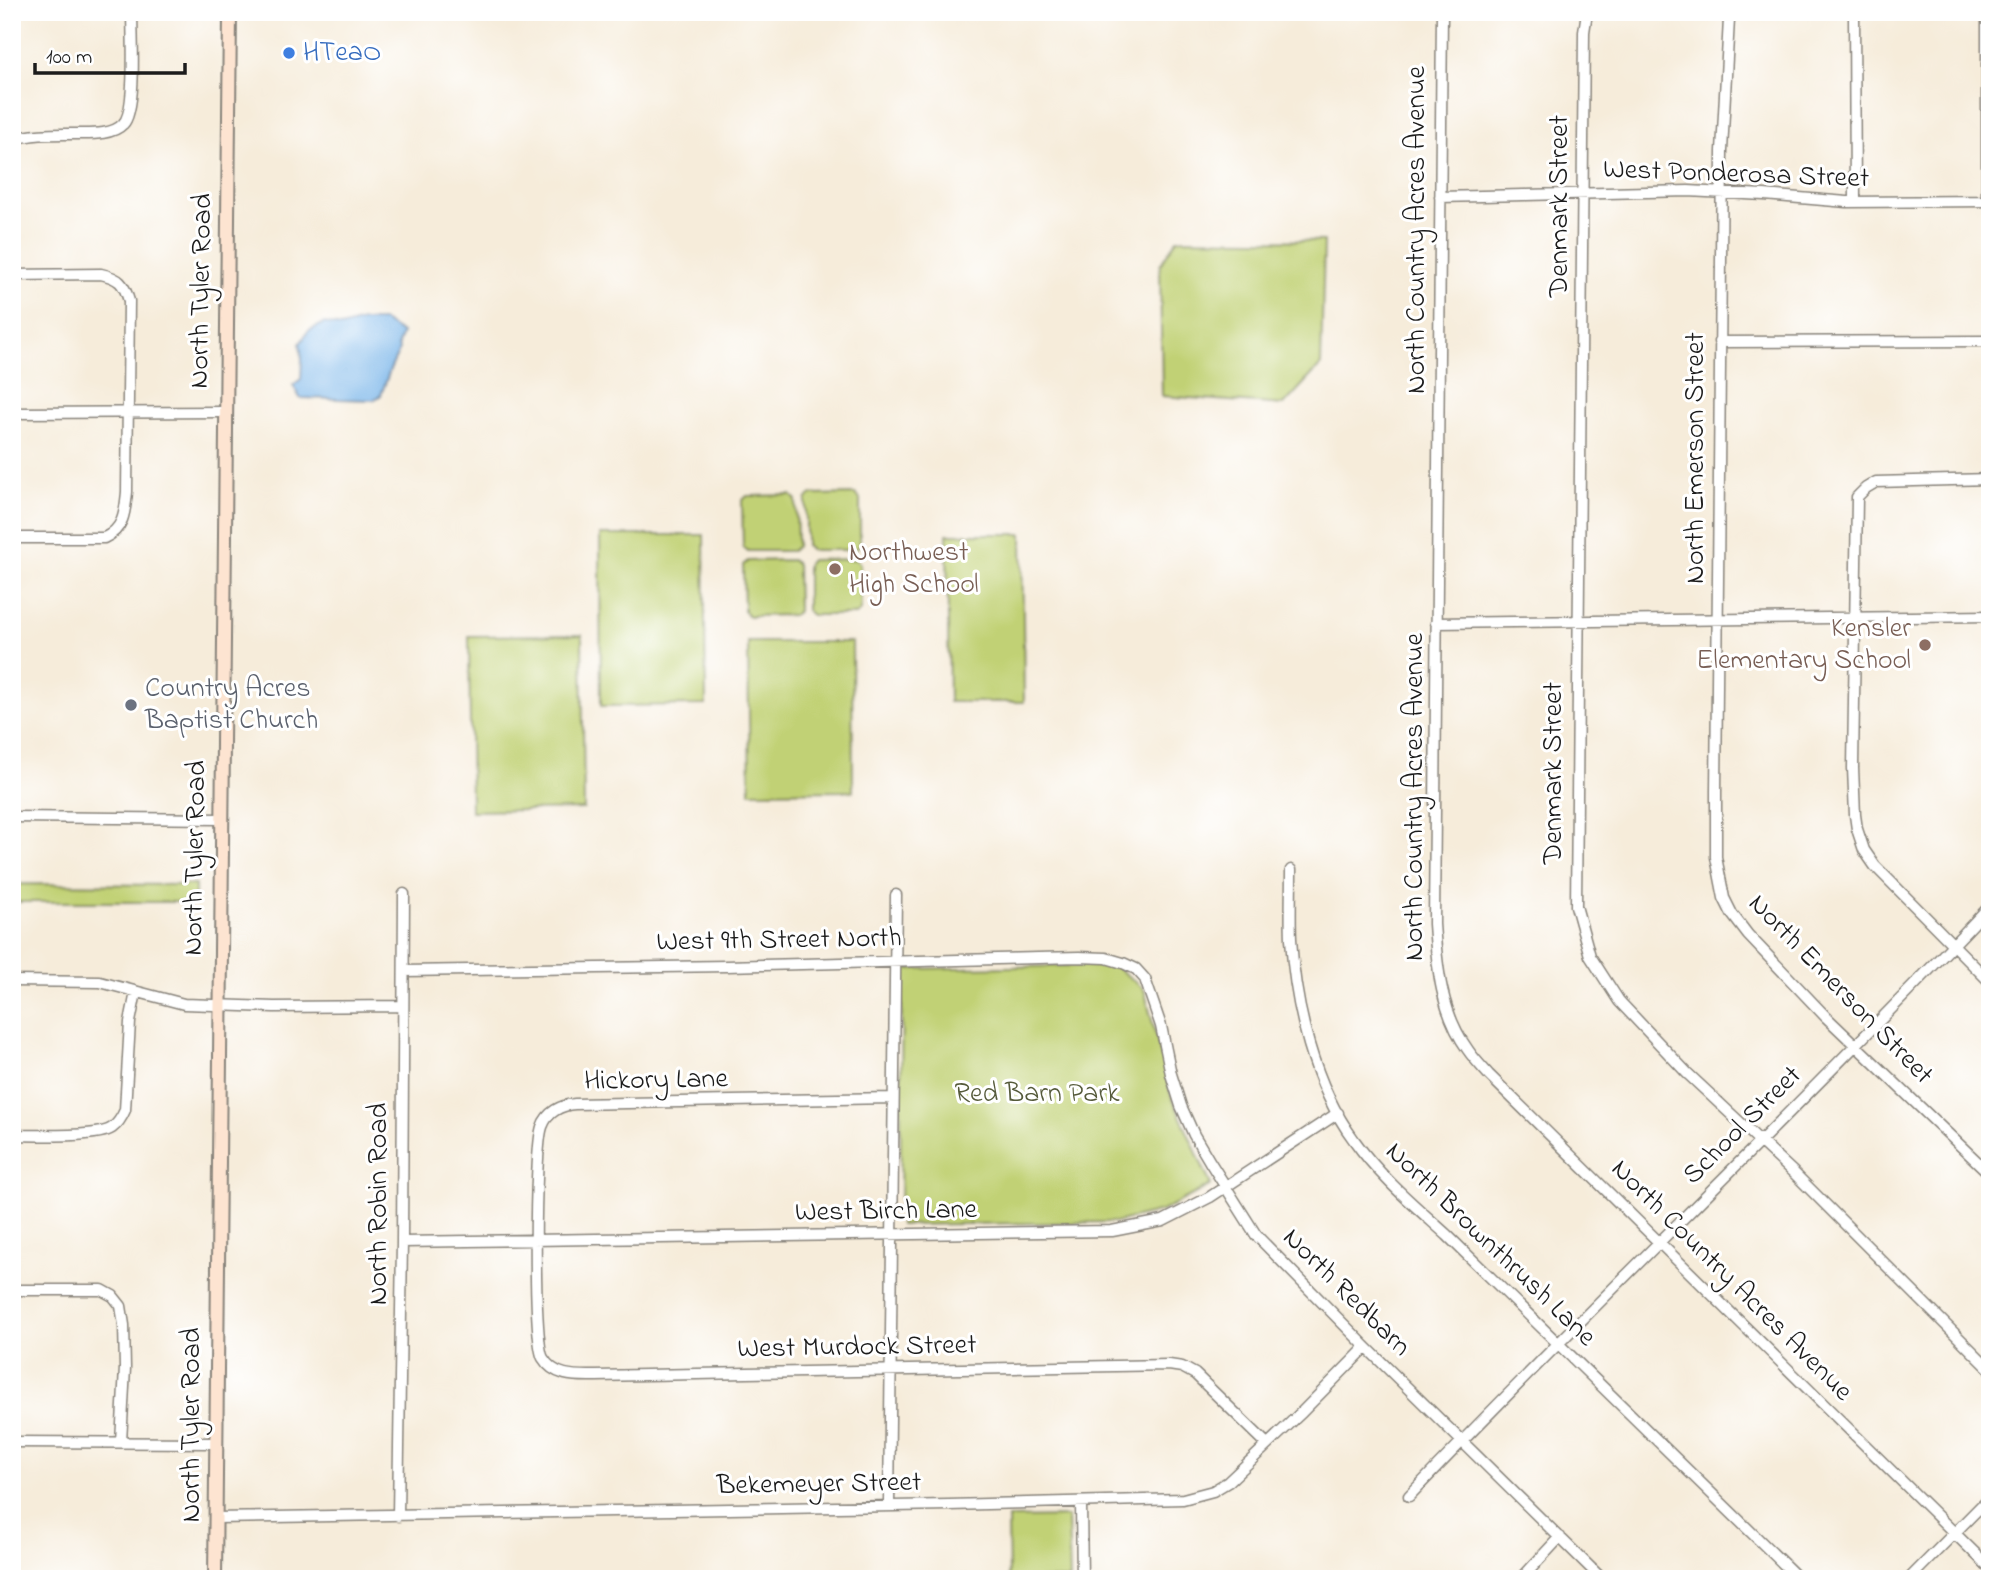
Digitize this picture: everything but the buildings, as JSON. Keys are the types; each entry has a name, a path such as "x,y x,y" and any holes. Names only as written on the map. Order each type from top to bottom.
{"main road":[{"name":"North Tyler Road","path":"215,1579 230,12"}],"street":[{"path":"12,140 27,136 96,134 123,125 129,117 132,86 132,12"},
{"name":"North Country Acres Avenue","path":"1441,12 1434,923 1440,985 1448,1010 1463,1042 1489,1075 1990,1568"},
{"name":"Denmark Street","path":"1587,12 1584,32 1582,194 1576,906 1590,956 1619,1001 1688,1073 1990,1369"},
{"name":"North Emerson Street","path":"1732,12 1728,32 1721,193 1719,342 1716,857 1724,898 1731,914 1748,935 1855,1045 1990,1174"},
{"path":"1854,12 1855,202"},
{"path":"1987,12 1989,201"},
{"name":"West Ponderosa Street","path":"1440,197 1688,191 1855,202 1989,201"},
{"path":"12,275 101,274 115,277 126,289 129,301 127,492 124,518 115,532 104,538 12,538"},
{"path":"1719,342 1990,341"},
{"path":"12,413 226,412"},
{"path":"1990,479 1889,480 1876,482 1857,497 1853,768 1857,829 1864,850 1875,866 1990,982"},
{"path":"1436,623 1990,616"},
{"path":"12,817 221,819"},
{"name":"North Brownthrush Lane","path":"1291,870 1291,941 1302,1020 1323,1087 1353,1139 1388,1182 1447,1235 1799,1579"},
{"name":"North Robin Road","path":"398,1516 404,894"},
{"path":"889,1506 896,895"},
{"name":"School Street","path":"1409,1496 1761,1142 1990,906"},
{"name":"West 9th Street North","path":"404,971 1106,958 1136,969 1147,982"},
{"path":"12,981 100,982 184,1004 274,1007 403,1006"},
{"name":"North Redbarn","path":"1147,982 1181,1106 1194,1135 1224,1187 1256,1235 1602,1579"},
{"path":"12,1135 98,1133 114,1127 121,1119 125,1110 128,1044 136,992"},
{"name":"Hickory Lane","path":"536,1240 540,1135 543,1124 559,1107 575,1104 893,1098"},
{"name":"West Birch Lane","path":"402,1242 1112,1231 1163,1221 1210,1197 1338,1113"},
{"name":"West Murdock Street","path":"536,1240 540,1349 553,1369 567,1376 1169,1365 1182,1367 1201,1380 1267,1444"},
{"path":"12,1290 102,1290 113,1296 121,1306 125,1368 121,1442"},
{"name":"Bekemeyer Street","path":"215,1518 1184,1499 1213,1491 1228,1482 1366,1347"},
{"path":"12,1442 216,1443"},
{"path":"1909,1579 1990,1497"},
{"path":"1081,1503 1082,1579"},
{"path":"1521,1579 1560,1537"}],"green space":[{"path":"1177,239 1324,241 1321,365 1284,405 1162,396 1160,265"},
{"path":"855,494 860,499 860,545 855,550 811,550 806,546 806,500 810,495"},
{"path":"791,495 796,500 797,546 792,551 748,551 743,547 742,501 747,496"},
{"path":"947,534 1022,534 1024,702 949,702"},
{"path":"600,535 704,535 706,705 601,706"},
{"path":"856,559 860,564 861,610 856,615 812,615 807,611 807,565 811,560"},
{"path":"792,560 797,565 798,611 793,615 749,616 744,611 743,565 748,561"},
{"path":"582,635 584,809 471,811 469,636"},
{"path":"748,642 852,642 853,791 750,792"},
{"path":"12,884 195,885 195,902 12,902"},
{"name":"Red Barn Park","path":"1114,965 1144,989 1171,1095 1211,1185 1162,1211 1116,1222 900,1225 902,969"},
{"path":"1068,1517 1070,1579 1009,1579 1008,1518"}],"water":[{"path":"362,321 383,321 402,333 398,344 399,351 381,395 374,400 300,398 293,385 301,379 300,344 308,331 325,323 341,327"}],"place":[{"name":"HTeaO","path":"289,53"},
{"name":"Northwest High School","path":"835,569"},
{"name":"Kensler Elementary School","path":"1925,645"},
{"name":"Country Acres Baptist Church","path":"131,705"}]}
